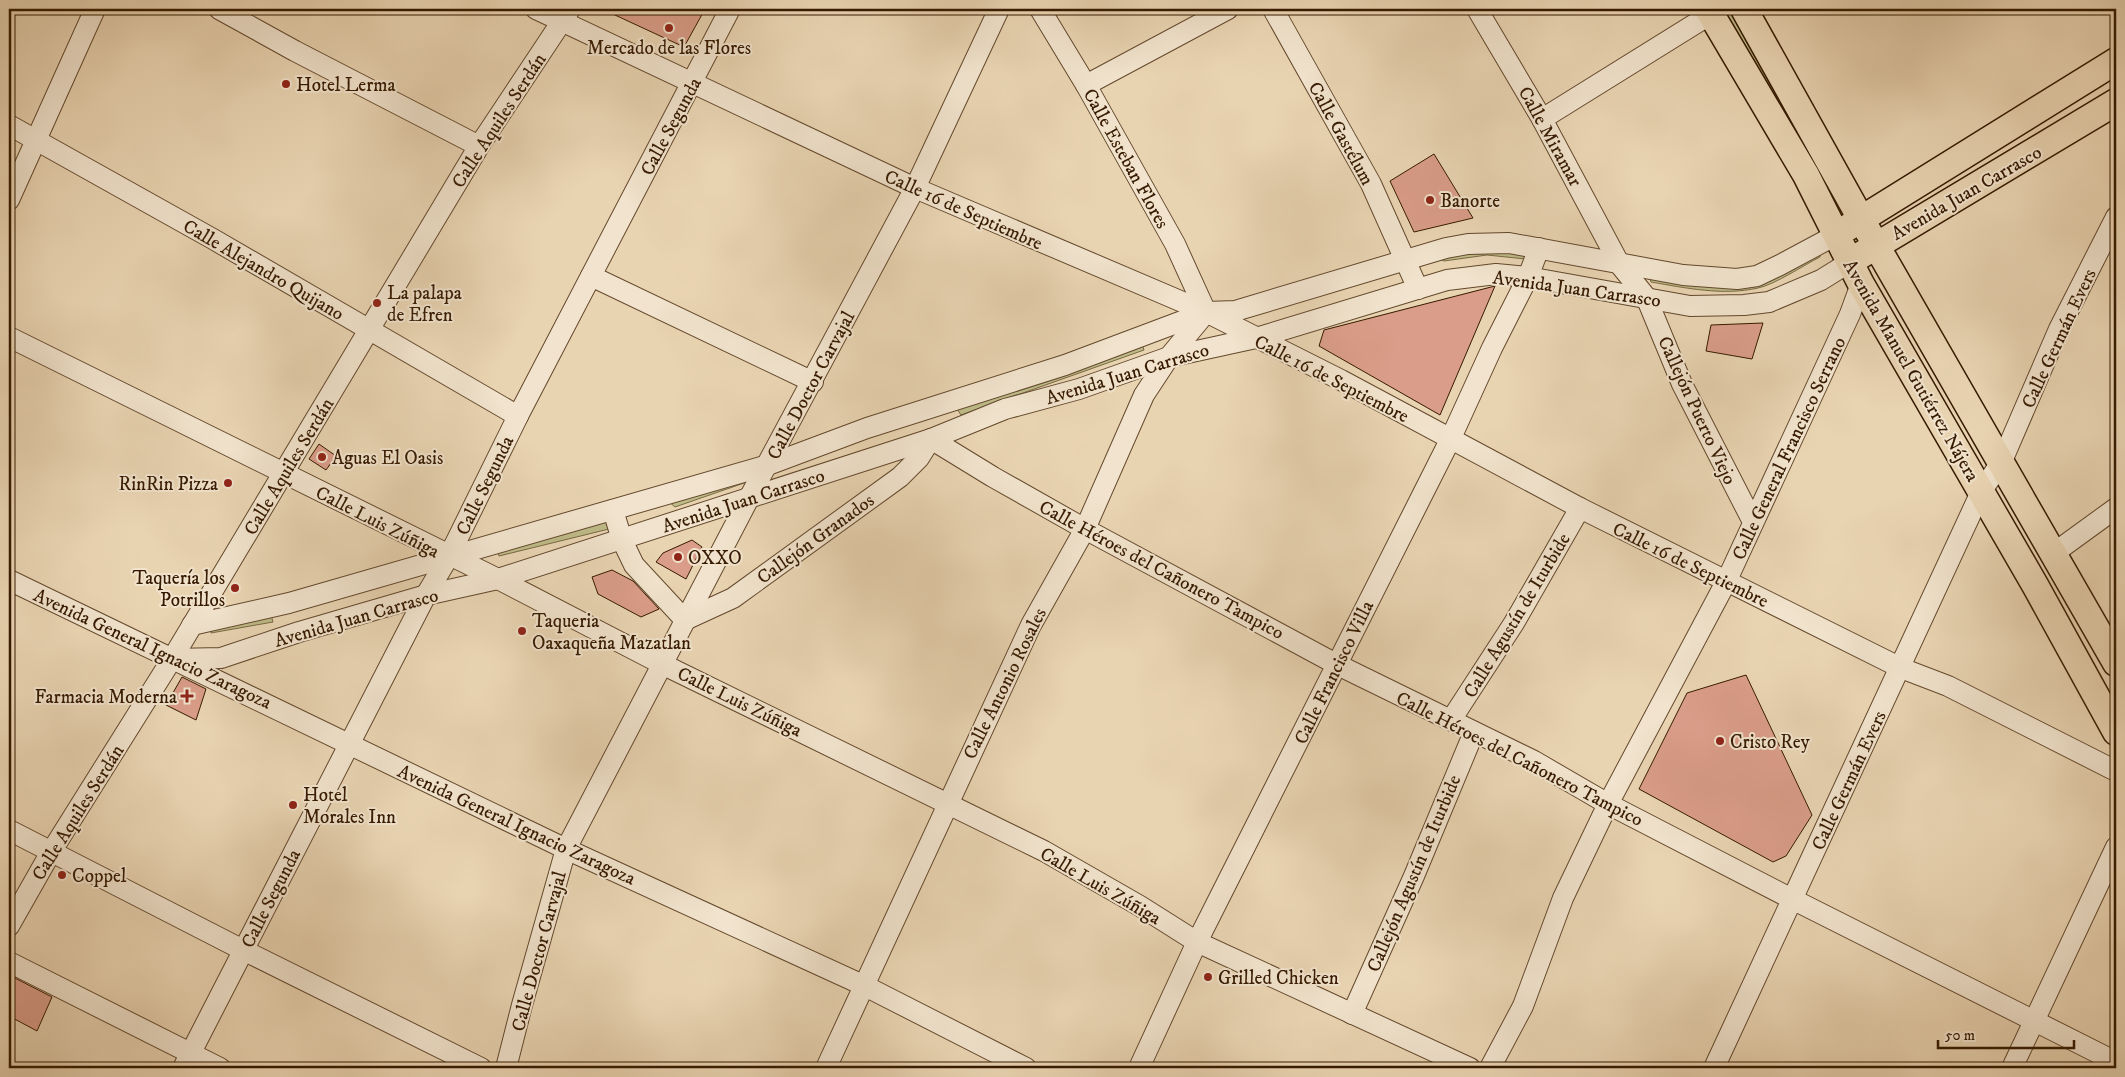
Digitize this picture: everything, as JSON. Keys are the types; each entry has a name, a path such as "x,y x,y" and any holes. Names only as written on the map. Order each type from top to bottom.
{"main road":[{"name":"Avenida Manuel Gutiérrez Nájera","path":"1744,9 1861,219 2002,461 2116,663"},
{"name":"Avenida Manuel Gutiérrez Nájera","path":"1713,10 1806,175 1856,273 2116,732"},
{"name":"Avenida Juan Carrasco","path":"1836,235 2116,61"},
{"name":"Avenida Juan Carrasco","path":"1856,273 1876,245 2116,102"}],"street":[{"path":"9,200 37,142 95,9"},
{"path":"219,9 295,51 480,146"},
{"name":"Calle 16 de Septiembre","path":"536,9 566,16 693,83 915,188 1206,312 1341,380 1450,440 1726,582 1901,668 1948,686 2116,771"},
{"name":"Calle Segunda","path":"187,1061 426,595 449,556 518,416 730,9"},
{"name":"Calle Doctor Carvajal","path":"506,1068 566,849 749,498 768,466 915,188 999,9"},
{"name":"Calle Esteban Flores","path":"1040,9 1086,85 1175,244 1206,312"},
{"path":"1086,85 1228,9"},
{"name":"Calle Gastélum","path":"1273,9 1371,184 1418,289"},
{"name":"Calle Miramar","path":"1478,9 1542,119 1620,265 1646,297"},
{"path":"1542,119 1713,10"},
{"name":"Calle Aquiles Serdán","path":"9,926 51,852 172,659 480,146 566,16"},
{"name":"Calle Alejandro Quijano","path":"9,125 213,239 518,416"},
{"name":"Calle Germán Evers","path":"1714,1068 1981,492 2002,461 2059,329 2116,217"},
{"name":"Avenida Juan Carrasco","path":"192,626 289,603 768,466 867,428 1065,365 1206,312 1236,311 1446,248 1468,244 1509,243 1692,277 1737,279 1765,272 1836,235"},
{"name":"Calle Francisco Villa","path":"1139,1068 1197,942 1450,440 1492,348 1528,277 1538,248"},
{"name":"Avenida Juan Carrasco","path":"172,659 221,658 298,632 426,595 498,579 931,439 1005,409 1079,389 1169,357 1256,338 1418,289 1473,275 1496,274 1528,277 1690,306 1769,302 1821,280 1856,273"},
{"name":"Calle General Francisco Serrano","path":"1490,1068 1523,1006 1563,898 1608,804 1726,582 1850,314 1856,273"},
{"path":"591,276 812,382"},
{"name":"Callejón Puerto Viejo","path":"1646,297 1682,384 1753,522"},
{"name":"Calle Antonio Rosales","path":"826,1068 865,986 946,804 1031,625 1085,529 1144,395 1169,357 1206,312"},
{"name":"Calle Luis Zúñiga","path":"9,337 498,579 662,664 1044,851 1140,906 1197,942 1470,1068"},
{"path":"922,412 931,439"},
{"name":"Calle Héroes del Cañonero Tampico","path":"931,439 993,477 1085,529 1336,664 1534,761 1608,804 2116,1062"},
{"name":"Callejón Granados","path":"685,620 733,598 900,477 919,458 931,439"},
{"name":"Calle Agustín de Iturbide","path":"1451,720 1514,623 1580,508"},
{"path":"2054,553 2116,508"},
{"path":"613,510 622,540 634,565 685,620"},
{"name":"Avenida General Ignacio Zaragoza","path":"9,580 566,849 865,986 1026,1068"},
{"path":"289,603 298,632"},
{"name":"Callejón Agustín de Iturbide","path":"1352,1014 1414,876 1474,732"},
{"path":"9,830 243,950 480,1068"},
{"path":"2012,1068 2116,847"},
{"path":"9,962 187,1061 220,1068"}],"shaded area":[{"path":"1724,9 1732,9 1825,181 1820,183 1725,16"},
{"path":"1526,252 1526,259 1487,255 1444,261 1437,258 1439,254"},
{"path":"1821,252 1820,257 1780,279 1765,286 1745,290 1691,289 1651,282 1649,276 1701,283"},
{"path":"1142,344 1144,350 961,415 957,409"},
{"path":"742,473 747,482 675,507 668,501"},
{"path":"604,517 609,529 499,556 496,548"},
{"path":"271,615 273,622 211,633 211,628"}],"building":[{"name":"Mercado de las Flores","path":"602,9 705,9 684,47"},
{"name":"Banorte","path":"1434,154 1473,218 1414,232 1390,181"},
{"path":"1495,286 1440,415 1319,346 1324,330"},
{"path":"1763,323 1752,359 1706,351 1711,325"},
{"name":"Aguas El Oasis","path":"319,444 336,456 326,470 309,459"},
{"name":"OXXO","path":"692,540 702,547 686,579 656,562 663,553"},
{"path":"612,570 633,581 659,609 641,617 598,594 592,577"},
{"name":"Cristo Rey","path":"1746,675 1812,815 1786,856 1773,862 1639,789 1687,693"},
{"name":"Farmacia Moderna","path":"182,677 206,689 196,720 166,705"},
{"path":"9,975 52,997 37,1031 9,1016"}],"place":[{"name":"Mercado de las Flores","path":"669,28"},
{"name":"Hotel Lerma","path":"286,84"},
{"name":"Banorte","path":"1430,200"},
{"name":"La palapa de Efren","path":"377,303"},
{"name":"Aguas El Oasis","path":"322,457"},
{"name":"RinRin Pizza","path":"228,483"},
{"name":"OXXO","path":"678,557"},
{"name":"Taquería los Potrillos","path":"235,588"},
{"name":"Taqueria Oaxaqueña Mazatlan","path":"522,631"},
{"name":"Farmacia Moderna","path":"187,696"},
{"name":"Cristo Rey","path":"1720,741"},
{"name":"Hotel Morales Inn","path":"293,805"},
{"name":"Coppel","path":"62,875"},
{"name":"Grilled Chicken","path":"1208,977"}]}
